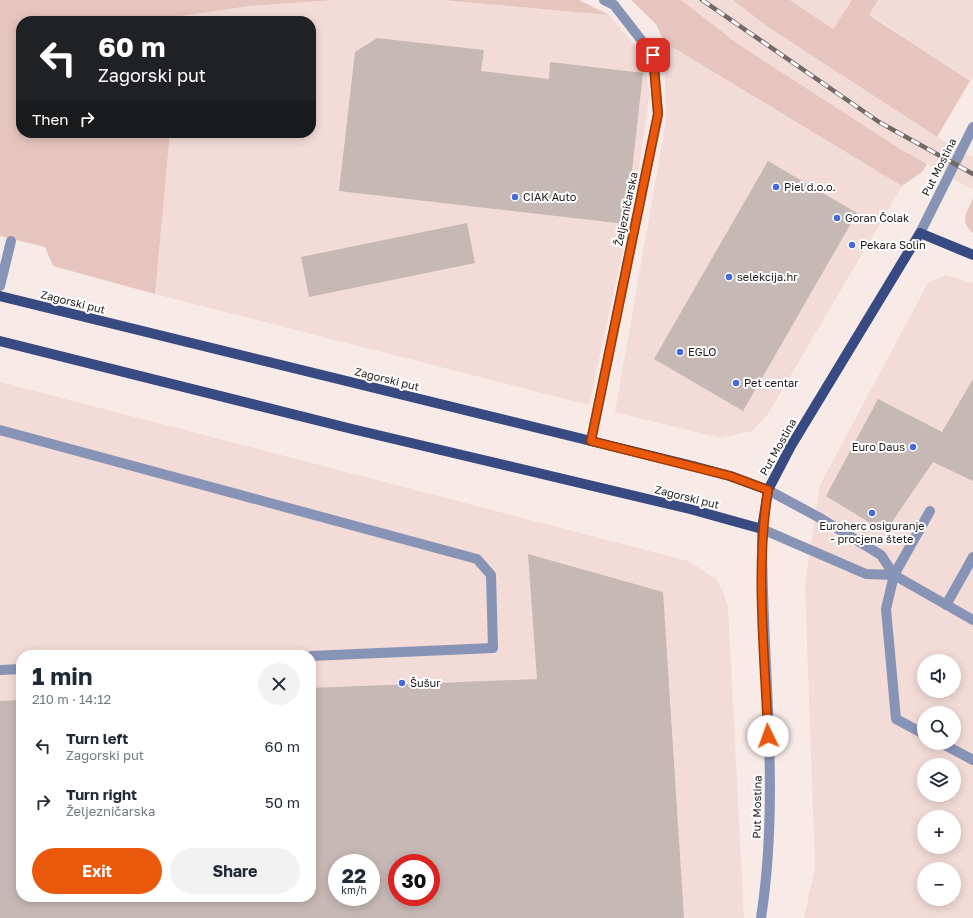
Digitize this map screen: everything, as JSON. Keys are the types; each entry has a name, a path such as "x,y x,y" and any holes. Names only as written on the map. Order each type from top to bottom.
{"main road":[{"path":"920,233 973,255"},
{"name":"Put Mostina","path":"762,529 768,490 791,446 920,233"},
{"name":"Zagorski put","path":"0,296 730,476 768,490"},
{"name":"Zagorski put","path":"0,341 352,429 690,510 762,529"}],"street":[{"name":"Željezničarska","path":"591,441 658,114 653,55 614,4 604,0"},
{"name":"Put Mostina","path":"920,233 973,127"},
{"path":"0,286 11,241"},
{"path":"0,430 477,559 491,575 493,648 316,656"},
{"path":"768,490 820,518 881,555 894,575 973,620"},
{"path":"917,730 896,719 886,609 894,575 930,511"},
{"name":"Put Mostina","path":"761,918 770,829 770,767 762,594 762,529"},
{"path":"762,529 866,574 894,575"},
{"path":"946,605 973,557"},
{"path":"0,670 16,669"},
{"path":"955,750 973,760"}],"shaded area":[{"path":"0,0 334,0 250,6 181,16 16,16 16,138 170,138 155,294 53,266 45,247 0,236"},
{"path":"334,0 442,0 609,15 641,53 650,92 635,195 589,405 155,294 170,138 316,138 316,16 181,16 250,6"},
{"path":"442,0 579,0 609,15"},
{"path":"631,0 681,0 738,44 897,147 927,164 922,172 902,186 664,42 656,24"},
{"path":"681,0 733,0 768,27 937,137 973,157 973,190 897,147 738,44"},
{"path":"733,0 790,0 833,29 852,0 878,0 869,15 970,81 937,137 768,27"},
{"path":"790,0 852,0 833,29"},
{"path":"878,0 973,0 973,77 970,81 869,14"},
{"path":"664,42 902,186 768,414 752,431 720,438 615,412 666,121"},
{"path":"973,198 973,233 966,224 965,220"},
{"name":"Euro Daus","path":"946,275 973,283 973,918 804,918 815,867 805,584 820,485 928,283"},
{"path":"0,382 688,561 716,579 723,591 728,607 744,918 0,918"}],"building":[{"path":"377,38 484,50 481,71 549,79 550,62 643,73 626,224 339,191 355,52"},
{"path":"768,161 857,213 743,411 654,359"},
{"path":"467,223 475,263 309,297 301,257"},
{"name":"Euro Daus","path":"973,379 973,481 933,462 885,532 826,496 878,399 942,432"},
{"path":"528,554 663,592 684,918 0,918 0,701 16,700 16,902 316,902 316,688 537,679"}],"railway":[{"path":"702,0 879,122 973,174"}],"place":[{"name":"Piel d.o.o.","path":"776,187"},
{"name":"CIAK Auto","path":"515,197"},
{"name":"Goran Čolak","path":"837,218"},
{"name":"Pekara Solin","path":"852,245"},
{"name":"selekcija.hr","path":"729,277"},
{"name":"EGLO","path":"680,352"},
{"name":"Pet centar","path":"736,383"},
{"name":"Euro Daus","path":"913,447"},
{"name":"Euroherc osiguranje - procjena štete","path":"872,513"},
{"name":"Šušur","path":"402,683"}],"route":[{"path":"653,55 658,114 591,441 694,466 730,476 768,490 762,529 762,594 768,736"}]}
